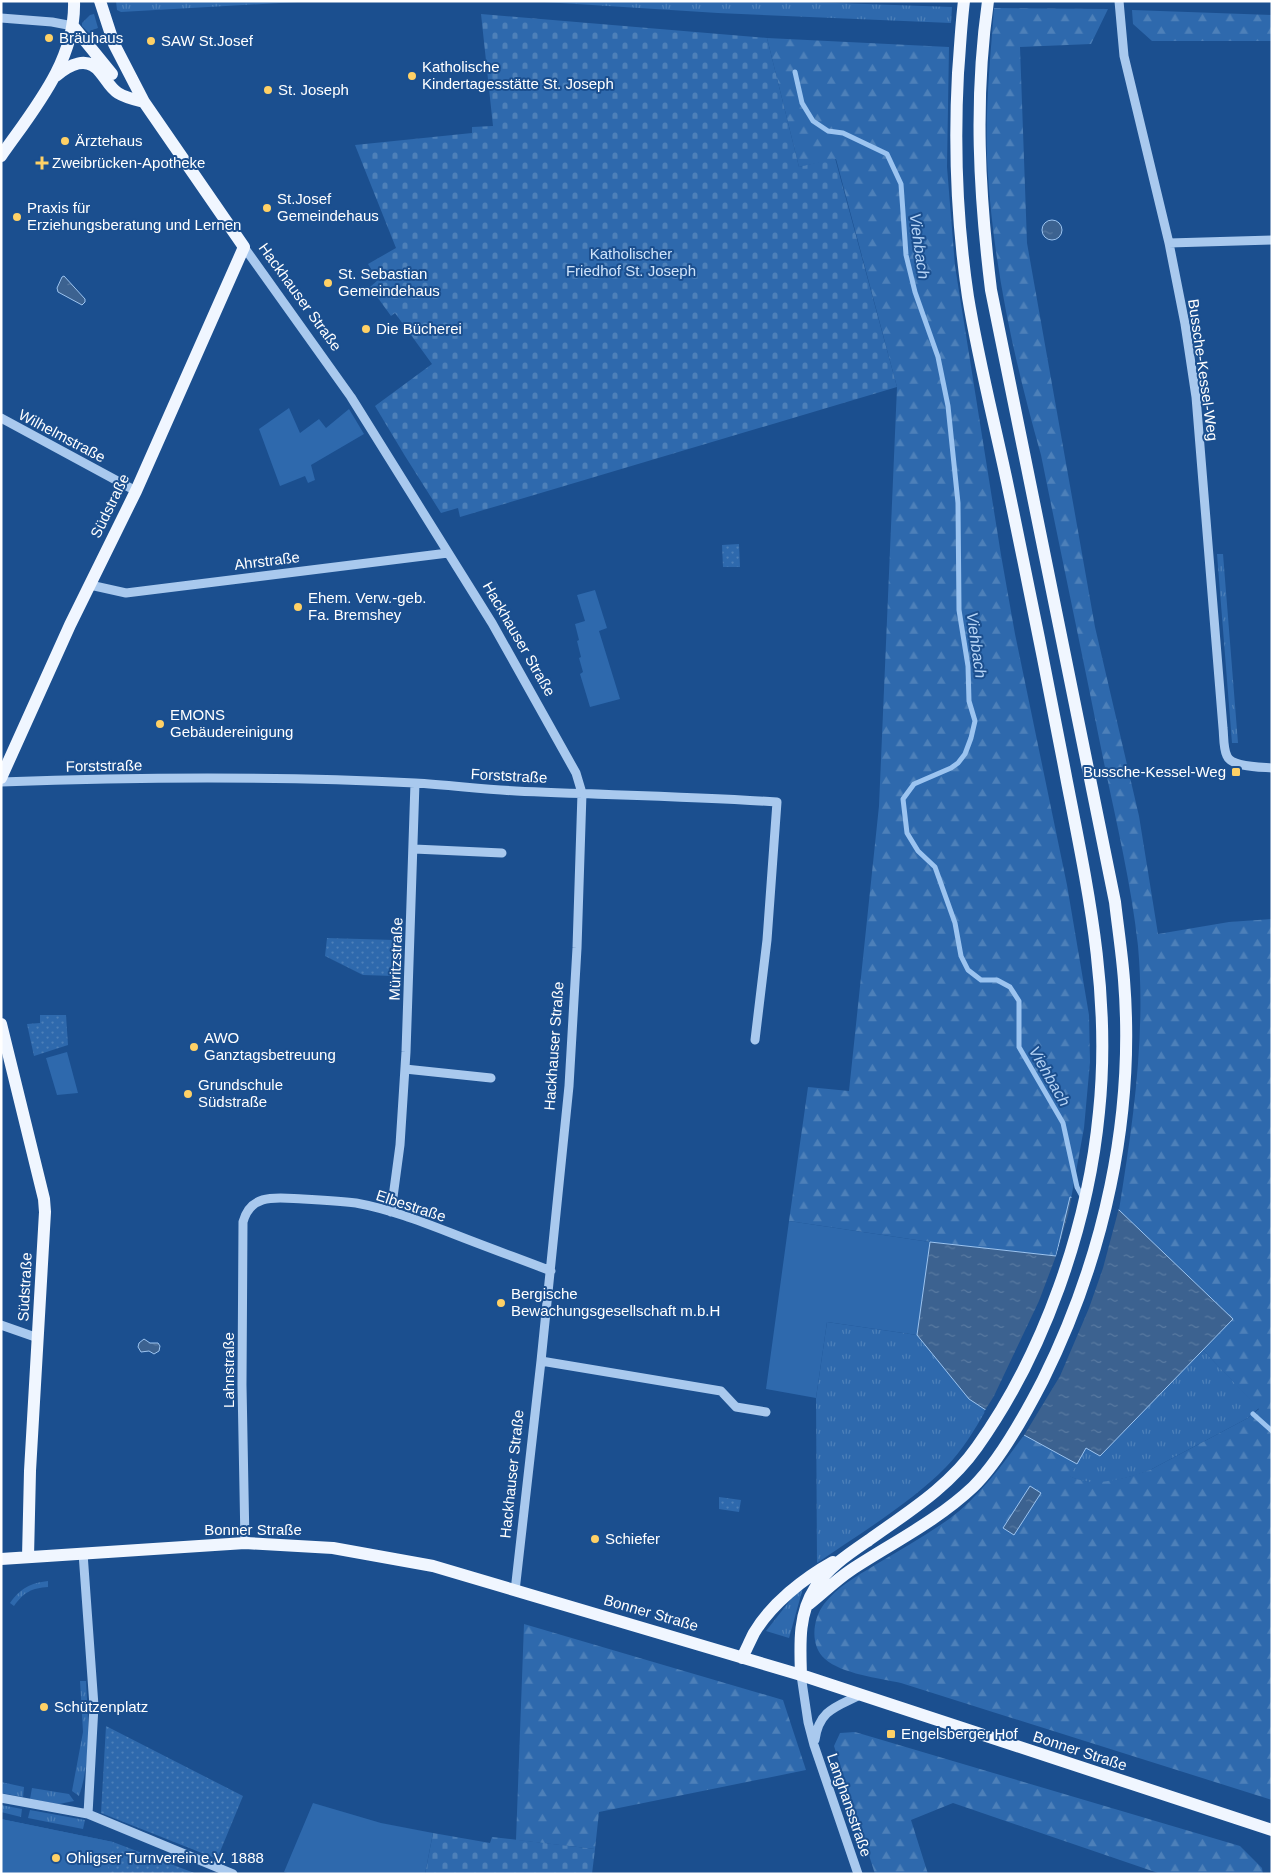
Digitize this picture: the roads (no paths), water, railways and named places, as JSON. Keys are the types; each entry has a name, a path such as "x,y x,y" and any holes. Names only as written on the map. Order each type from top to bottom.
{"main road":[{"path":"1,156 55,77 73,26 74,1"},
{"path":"801,1675 800,1635 807,1606 815,1587 851,1553 926,1499 959,1470 978,1446 1020,1376 1064,1272 1075,1236 1089,1179 1099,1113 1103,1062 1100,975 1091,901 1035,618 968,299 959,219 955,130 964,1"},
{"path":"807,1606 848,1572 938,1515 974,1486 996,1458 1034,1398 1073,1313 1086,1277 1106,1208 1115,1161 1126,1063 1124,981 1115,902 991,290 982,219 979,154 980,96 984,26 988,1"},
{"name":"Hackhauser Straße","path":"101,6 108,30 144,102 244,247"},
{"path":"73,26 130,98"},
{"path":"55,77 73,64 92,65 99,70 117,93 144,102"},
{"name":"Südstraße","path":"1,778 39,692 136,491 244,247"},
{"name":"Südstraße","path":"1,1024 44,1199 45,1227 30,1471 28,1557"},
{"name":"Bonner Straße","path":"1,1559 245,1543 343,1550 433,1566 801,1675 1272,1830"},
{"path":"742,1658 755,1632 785,1597 818,1570 851,1553"}],"street":[{"name":"Bussche-Kessel-Weg","path":"1119,1 1124,56 1169,244 1185,324 1196,397 1219,689 1227,756 1231,760 1245,766 1272,768"},
{"path":"1,18 52,22 73,26"},
{"path":"1169,244 1272,240"},
{"name":"Hackhauser Straße","path":"244,247 351,397 448,552 502,640 576,773 582,793 577,948 569,1086 542,1361 515,1591"},
{"name":"Wilhelmstraße","path":"1,418 136,491"},
{"name":"Ahrstraße","path":"90,584 126,593 448,552"},
{"name":"Forststraße","path":"1,782 178,778 415,783 514,790 706,797 777,802 767,940 755,1040"},
{"name":"Müritzstraße","path":"391,1212 400,1146 405,1069 415,783"},
{"path":"414,849 502,853"},
{"path":"405,1069 491,1078"},
{"name":"Elbestraße","path":"257,1202 277,1198 338,1201 357,1204 391,1212 551,1271"},
{"name":"Lahnstraße","path":"245,1543 242,1385 243,1222 247,1212 257,1202"},
{"path":"1,1325 38,1338"},
{"path":"542,1361 721,1391 736,1407 766,1412"},
{"path":"83,1553 94,1706 88,1814"},
{"name":"Langhansstraße","path":"801,1675 808,1722 814,1745 858,1874"},
{"name":"Langhansstraße","path":"814,1745 816,1728 826,1712 860,1695"},
{"path":"1,1798 88,1814 233,1874"}],"water":[{"path":"1052,220 1059,223 1062,230 1059,237 1052,240 1045,237 1042,230 1045,223"},
{"path":"64,276 85,299 82,305 58,292 57,288"},
{"path":"1070,1197 1119,1210 1233,1319 1100,1456 1086,1448 1077,1464 1024,1435 969,1399 917,1335 930,1242 1056,1256"},
{"path":"144,1339 150,1343 158,1343 160,1346 159,1351 154,1354 149,1351 141,1352 138,1347 139,1343"},
{"path":"1030,1486 1041,1493 1014,1535 1003,1528"}],"waterway":[{"name":"Viehbach","path":"795,72 802,103 813,121 828,131 843,133 887,154 901,184 906,255 915,292 938,357 948,406 958,503 959,610 968,666 969,701 975,721 965,754 958,763 914,784 903,799 907,833 918,851 935,867 955,923 961,956 968,970 981,980 997,980 1010,987 1019,1001 1019,1047 1063,1123 1077,1187 1083,1198"},
{"name":"Viehbach","path":"1253,1414 1272,1431"}],"place":[{"name":"Bräuhaus","path":"49,38"},
{"name":"SAW St.Josef","path":"151,41"},
{"name":"Katholische Kindertagesstätte St. Joseph","path":"412,76"},
{"name":"St. Joseph","path":"268,90"},
{"name":"Ärztehaus","path":"65,141"},
{"name":"Zweibrücken-Apotheke","path":"42,163"},
{"name":"St.Josef Gemeindehaus","path":"267,208"},
{"name":"Praxis für Erziehungsberatung und Lernen","path":"17,217"},
{"name":"St. Sebastian Gemeindehaus","path":"328,283"},
{"name":"Die Bücherei","path":"366,329"},
{"name":"Ehem. Verw.-geb. Fa. Bremshey","path":"298,607"},
{"name":"EMONS Gebäudereinigung","path":"160,724"},
{"name":"Bussche-Kessel-Weg","path":"1236,772"},
{"name":"AWO Ganztagsbetreuung","path":"194,1047"},
{"name":"Grundschule Südstraße","path":"188,1094"},
{"name":"Bergische Bewachungsgesellschaft m.b.H","path":"501,1303"},
{"name":"Schiefer","path":"595,1539"},
{"name":"Schützenplatz","path":"44,1707"},
{"name":"Engelsberger Hof","path":"891,1734"},
{"name":"Ohligser Turnverein e.V. 1888","path":"56,1858"}],"park label":[{"name":"Katholischer Friedhof St. Joseph","path":"631,262"}]}
